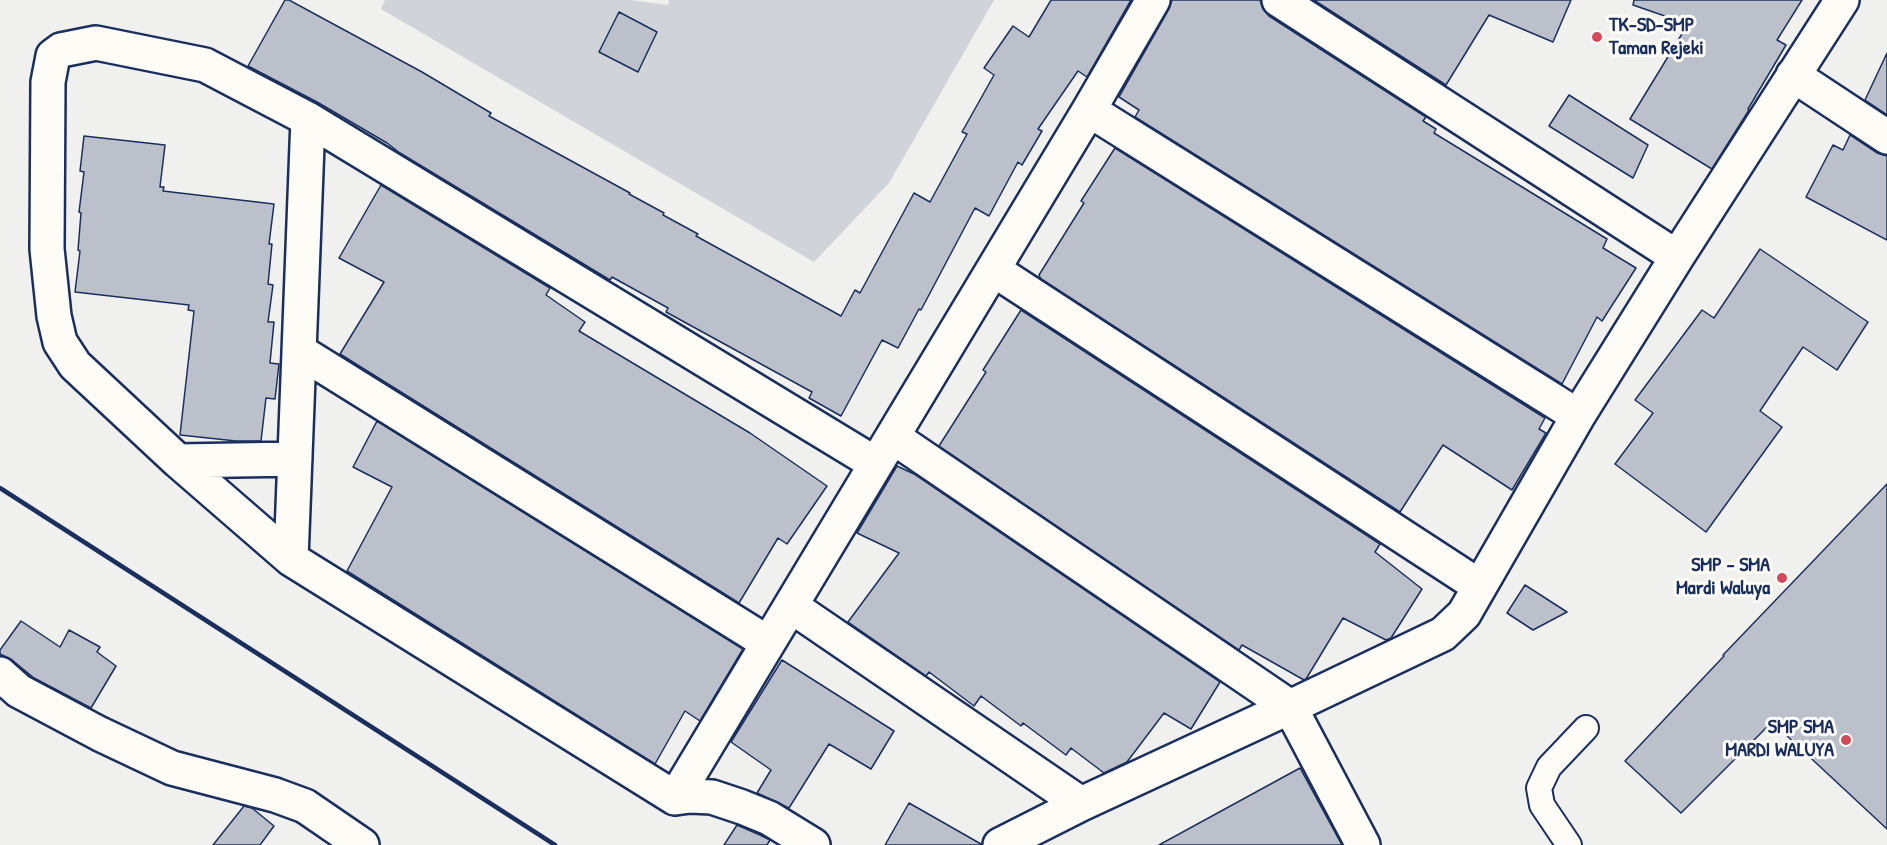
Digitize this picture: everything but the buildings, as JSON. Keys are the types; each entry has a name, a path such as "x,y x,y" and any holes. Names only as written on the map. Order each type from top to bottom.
{"street":[{"path":"675,798 994,270 1152,0"},
{"path":"1279,0 1677,257"},
{"path":"1000,845 1081,804 1443,634 1464,614 1578,416 1842,0"},
{"path":"813,845 769,818 742,807 712,797 675,798 291,559 178,461 75,365 60,342 54,316 47,249 48,82 53,56 61,50 96,43 206,65 308,120 876,464"},
{"path":"1793,75 1887,137"},
{"path":"1089,110 1578,416"},
{"path":"291,559 308,120"},
{"path":"994,270 1479,586"},
{"path":"299,351 768,643"},
{"path":"893,437 1290,707 1363,845"},
{"path":"178,461 295,459"},
{"path":"791,606 1081,804"},
{"path":"0,674 19,691 100,734 172,768 275,795 305,806 362,845"}],"lane":[{"path":"1569,845 1542,805 1539,788 1550,767 1586,728"}],"shaded area":[{"path":"385,0 630,0 668,5 669,0 994,0 889,183 814,262 381,9"}],"railway":[{"path":"0,488 555,845"}],"place":[{"name":"TK-SD-SMP Taman Rejeki","path":"1597,37"},
{"name":"SMP - SMA Mardi Waluya","path":"1782,578"},
{"name":"SMP SMA MARDI WALUYA","path":"1846,740"}]}
